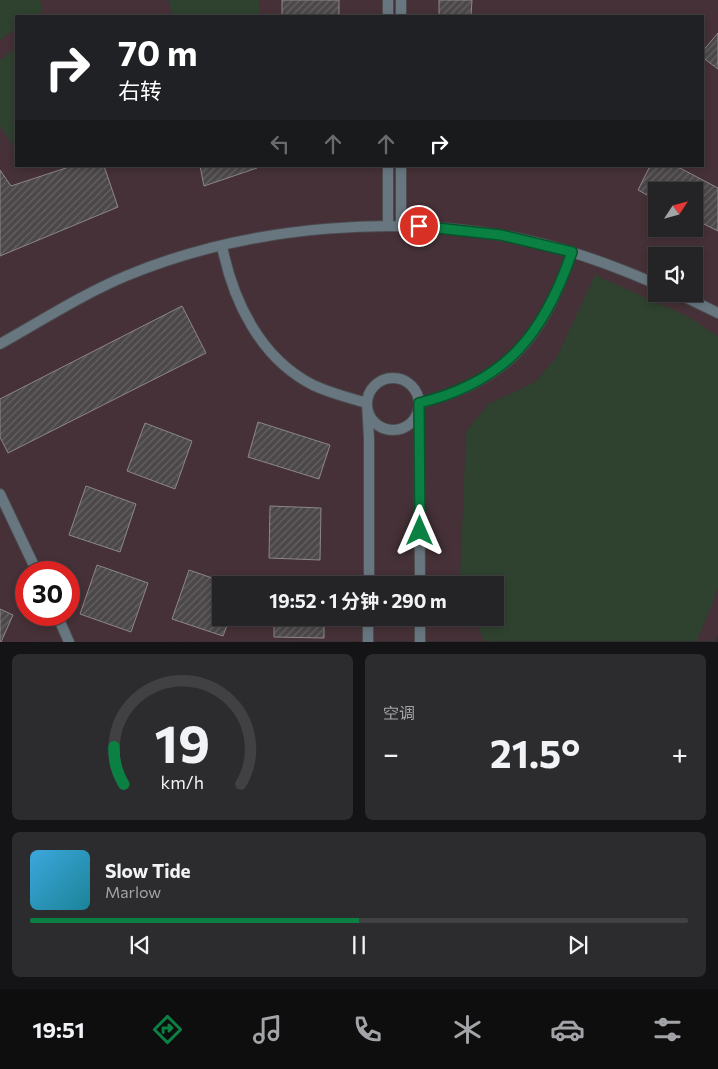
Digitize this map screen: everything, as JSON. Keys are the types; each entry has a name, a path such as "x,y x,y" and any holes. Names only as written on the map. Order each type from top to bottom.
{"street":[{"path":"388,0 388,15"},
{"path":"401,0 401,15"},
{"path":"388,167 388,226"},
{"path":"401,167 401,226"},
{"path":"0,344 124,277 179,257 280,234 401,226 435,227 501,235 572,252 648,281"},
{"path":"222,246 233,288 241,307 263,342 278,360 313,385 367,403"},
{"path":"419,403 464,389 489,376 512,358 543,319 572,252"},
{"path":"695,302 718,313"},
{"path":"369,576 369,440 367,403 372,388 385,379 393,378 401,379 414,388 419,403 420,576"},
{"path":"367,403 372,419 385,428 393,430 409,424 418,411 419,403"},
{"path":"0,494 32,561"},
{"path":"62,626 69,642"},
{"path":"368,626 368,642"},
{"path":"420,626 420,642"}],"shaded area":[{"path":"0,0 718,0 718,635 716,641 0,642"}],"green space":[{"path":"0,0 40,0 43,11 37,15 15,15 15,30 0,40"},
{"path":"168,0 259,0 260,15 173,15"},
{"path":"15,49 15,148 0,126 0,60"},
{"path":"595,275 648,299 648,302 656,302 687,316 718,336 718,589 697,641 484,641 477,626 504,626 504,576 460,576 466,432 488,404 535,382 557,357"}],"building":[{"path":"282,0 339,0 339,15 282,15"},
{"path":"439,0 472,0 471,15 439,15"},
{"path":"718,33 718,69 704,58 704,50"},
{"path":"69,167 104,167 118,207 0,256 0,170 11,186"},
{"path":"200,167 257,168 204,186"},
{"path":"650,167 678,167 718,188 718,231 703,224 703,182 648,182 648,196 638,190"},
{"path":"182,306 206,353 8,453 0,437 0,399"},
{"path":"258,422 330,445 319,479 248,457"},
{"path":"145,423 192,441 175,489 127,471"},
{"path":"86,486 136,504 120,552 69,535"},
{"path":"270,506 321,508 320,560 269,558"},
{"path":"97,565 148,583 131,632 80,614"},
{"path":"189,570 212,578 212,626 227,626 223,636 172,619"},
{"path":"0,609 13,615 1,642 0,642"},
{"path":"274,626 324,626 324,638 274,637"}],"route":[{"path":"419,226 501,235 572,252 552,304 532,335 512,358 477,383 451,394 419,403 420,531"}]}
